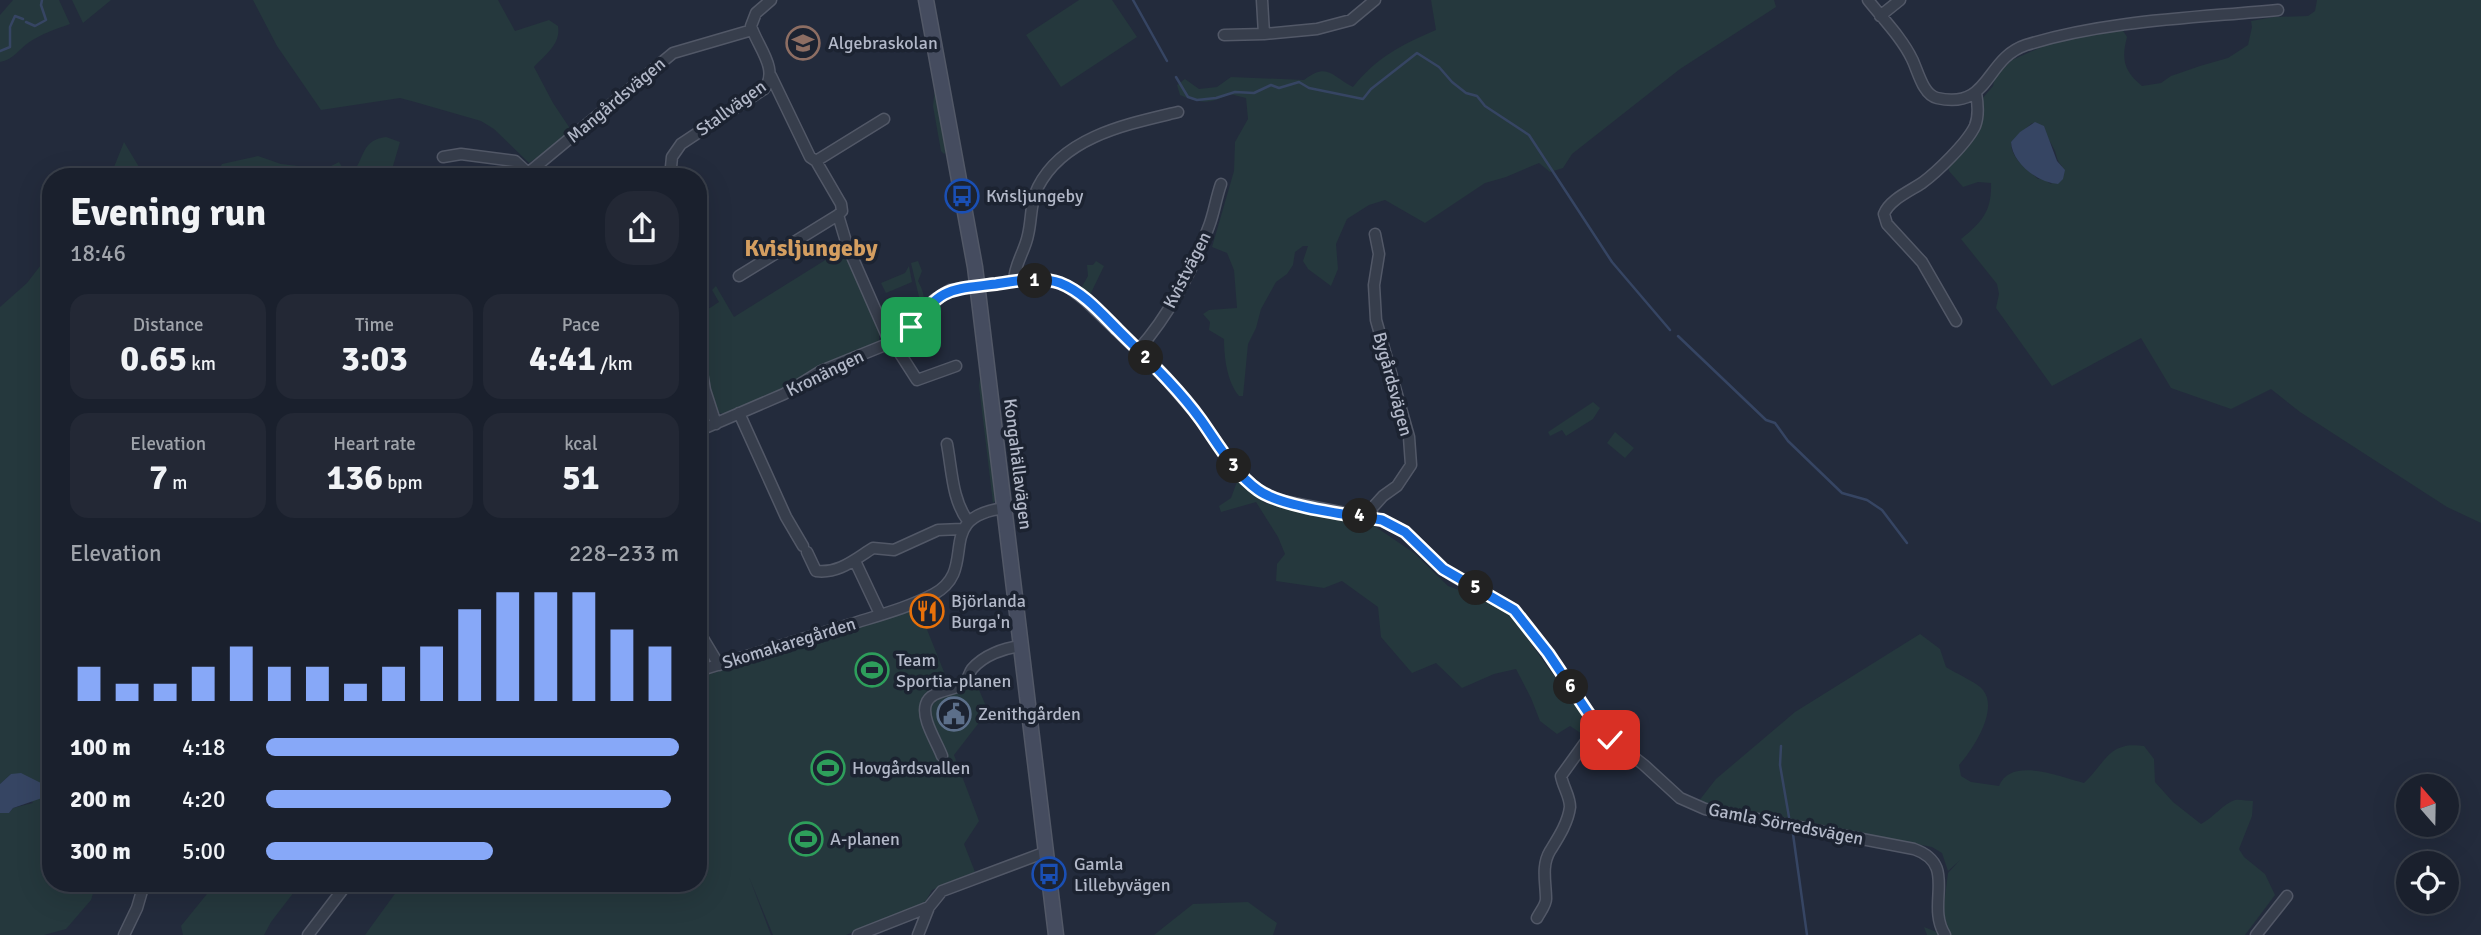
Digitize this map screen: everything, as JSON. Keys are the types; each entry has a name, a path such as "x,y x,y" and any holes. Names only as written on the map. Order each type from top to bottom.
{"street":[{"path":"752,30 757,13 771,0"},
{"name":"Kongahällavägen","path":"926,0 977,286 1056,935"},
{"path":"1262,0 1265,34"},
{"path":"1224,35 1317,29 1351,20 1375,0"},
{"path":"1868,0 1908,51 1927,91 1932,96 1952,100 1965,99 1976,93 2000,60 2007,55 2060,36 2111,26 2278,10"},
{"path":"1880,16 1900,0"},
{"name":"Stallvägen","path":"670,168 670,161 676,150 704,128 764,89 771,76 752,30"},
{"name":"Mangårdsvägen","path":"537,168 673,53 752,30"},
{"path":"739,276 842,211 841,204 816,161 810,157 771,76"},
{"path":"1956,321 1922,262 1887,223 1884,214 1888,206 1928,178 1967,138 1975,126 1978,113 1976,93"},
{"path":"1014,281 1028,237 1035,194 1052,168 1071,150 1093,137 1178,112"},
{"path":"816,161 884,119"},
{"name":"Mangårdsvägen","path":"443,157 461,154 515,160 522,168"},
{"name":"Kvistvägen","path":"1138,350 1154,332 1197,258 1211,222 1221,184"},
{"path":"838,215 847,245 891,342 917,380 956,366"},
{"name":"Bygårdsvägen","path":"1369,518 1373,507 1397,486 1411,465 1409,438 1376,320 1374,285 1380,254 1375,234"},
{"name":"Gamla Sörredsvägen","path":"977,286 1014,281 1045,281 1067,286 1085,299 1178,392 1241,475 1257,489 1278,500 1394,525 1405,532 1443,569 1514,610 1548,653 1597,726 1680,798 1695,806 1925,853 1932,858 1938,869 1937,912 1945,935"},
{"name":"Kronängen","path":"707,428 784,394 821,372 891,342 911,327 941,294 977,286"},
{"path":"707,394 716,424"},
{"path":"739,414 786,517 813,568 819,572 855,561 873,548 894,550 938,530 965,525 981,512 1005,508"},
{"path":"947,444 965,525"},
{"name":"Skomakaregården","path":"707,668 880,614 933,594 948,584 955,571 965,525"},
{"name":"Skomakaregården","path":"855,561 880,614"},
{"path":"707,645 719,665"},
{"path":"942,756 926,718 925,705 929,699 966,682 975,666 983,660 1007,648 1021,646"},
{"path":"1537,918 1546,901 1543,880 1550,851 1560,835 1570,807 1569,796 1561,776 1597,726"},
{"path":"918,935 929,907 942,891 1046,852"},
{"path":"124,935 142,892"},
{"path":"307,935 341,892"},
{"path":"2256,935 2287,896"},
{"path":"858,935 929,907"}],"green space":[{"path":"13,0 59,0 70,24 38,37 12,57 0,62 0,15"},
{"path":"72,0 111,0 83,23"},
{"path":"253,0 498,0 515,31 549,20 558,26 557,38 552,48 534,67 573,133 529,163 494,129 481,121 400,98 321,110 277,46"},
{"path":"1079,0 1112,0 1137,37 1061,87 1026,35"},
{"path":"1431,0 1774,0 1776,7 1680,69 1572,154 1563,168 1550,172 1539,163 1485,183 1425,223 1385,200 1369,205 1347,219 1336,244 1338,269 1331,286 1308,269 1303,261 1308,246 1303,246 1295,252 1293,265 1287,274 1276,282 1261,309 1248,344 1243,396 1239,396 1229,377 1224,339 1209,330 1210,322 1203,314 1209,310 1237,308 1234,270 1227,253 1212,247 1234,171 1235,142 1248,119 1246,98 1230,94 1211,101 1194,100 1180,95 1177,85 1185,79 1199,89 1217,87 1231,77 1304,80 1324,71 1353,87 1390,53 1436,30"},
{"path":"2317,0 2481,0 2481,523 2447,507 2300,412 2271,389 2231,409 2171,388 2141,338 2052,386 1996,308 1999,294 1997,284 1961,239 1984,215 1990,201 1991,183 1978,182 1963,187 1949,171 1948,164 1979,124 1982,99 1993,86 1995,77 2012,60 2055,41 2122,29 2127,37 2124,59 2131,75 2142,86 2161,83 2171,76 2228,58 2248,45 2251,21 2308,16 2315,11","holes":["2032,123 2050,142 2062,166 2051,184 2042,178 2038,179 2024,167 2012,148 2011,142"]},
{"path":"935,88 946,152 944,154 941,151 933,106"},
{"path":"386,137 400,142 394,168 356,168 368,146"},
{"path":"124,142 140,168 114,168"},
{"path":"258,156 281,164 316,168 220,168 222,164"},
{"path":"339,162 343,168 327,168"},
{"path":"843,249 879,327 879,343 730,414 717,413 707,378 707,310 719,302 712,290 716,286 734,317"},
{"path":"918,261 922,271 918,281 924,303 911,323 892,334 885,321 917,306 919,297 911,263"},
{"path":"1096,261 1104,266 1089,297 1080,290 1088,276 1087,265 1093,265"},
{"path":"42,264 42,892 93,892 91,900 66,929 44,935 0,935 0,813 9,813 13,808 33,803 11,774 0,784 0,307 27,283"},
{"path":"909,266 912,282 886,293 881,283 905,273"},
{"path":"981,369 997,499 993,503 979,386"},
{"path":"1593,402 1600,408 1593,419 1566,436 1562,430 1550,436 1548,432"},
{"path":"1615,432 1634,448 1625,458 1607,443"},
{"path":"1238,479 1265,503 1370,523 1414,553 1448,586 1491,602 1513,617 1548,668 1590,720 1582,734 1570,726 1557,734 1540,721 1516,669 1494,674 1462,688 1436,663 1412,673 1381,637 1378,607 1342,581 1324,588 1276,581 1277,564 1285,554 1278,537 1256,502 1221,512 1219,506 1231,498"},
{"name":"Hovgårdsvallen","path":"918,607 948,682 977,685 988,711 954,755 979,821 964,844 975,872 932,890 924,904 846,935 773,935 749,877 771,935 365,935 396,892 707,892 707,675"},
{"path":"1920,634 1940,649 1946,667 1980,687 1987,698 1988,708 1982,729 1959,765 1961,776 1971,782 1999,786 2005,777 2025,770 2050,773 2084,783 2110,754 2132,745 2144,746 2154,759 2155,782 2173,802 2201,824 2231,802 2253,801 2252,816 2239,849 2244,857 2265,874 2275,895 2245,935 1927,935 1924,927 1939,933 1948,928 1943,912 1948,873 1960,860 1948,871 1942,853 1932,847 1698,802 1716,779 1795,712"},
{"path":"209,892 294,892 264,935 183,935 181,926"},
{"path":"1248,902 1277,923 1273,935 1154,935 1193,904"}],"water":[{"path":"2035,122 2044,126 2057,161 2065,170 2063,179 2058,184 2035,176 2021,164 2012,150 2011,142"},
{"path":"21,773 42,784 42,798 13,808 9,813 0,813 0,784 11,774"}],"waterway":[{"path":"26,22 35,26 46,20 42,0"},
{"path":"1133,0 1167,61"},
{"path":"0,51 10,47 10,27 15,16 23,19"},
{"path":"1176,77 1188,97 1197,100 1235,92 1254,93 1271,85 1279,88 1299,82 1309,88 1363,99 1371,89 1417,53 1439,67 1466,93 1477,96 1485,106 1529,135 1612,262 1670,330"},
{"path":"1678,336 1766,420 1775,423 1788,441 1842,493 1867,500 1882,510 1907,543"},
{"path":"1781,746 1780,765 1789,817"},
{"path":"1793,834 1807,935"}],"place":[{"name":"Algebraskolan","path":"803,43"},
{"name":"Kvisljungeby","path":"962,196"},
{"name":"Björlanda Burga'n","path":"927,611"},
{"name":"Team Sportia-planen","path":"872,670"},
{"name":"Zenithgården","path":"954,714"},
{"name":"Hovgårdsvallen","path":"828,768"},
{"name":"A-planen","path":"806,839"},
{"name":"Gamla Lillebyvägen","path":"1049,874"}],"district":[{"name":"Kvisljungeby","path":"811,248"}],"route":[{"path":"911,327 934,300 950,290 1014,281 1045,281 1055,282 1075,291 1178,392 1241,475 1268,497 1382,520 1394,525 1405,532 1443,569 1514,610 1548,653 1602,733 1610,740"}]}
